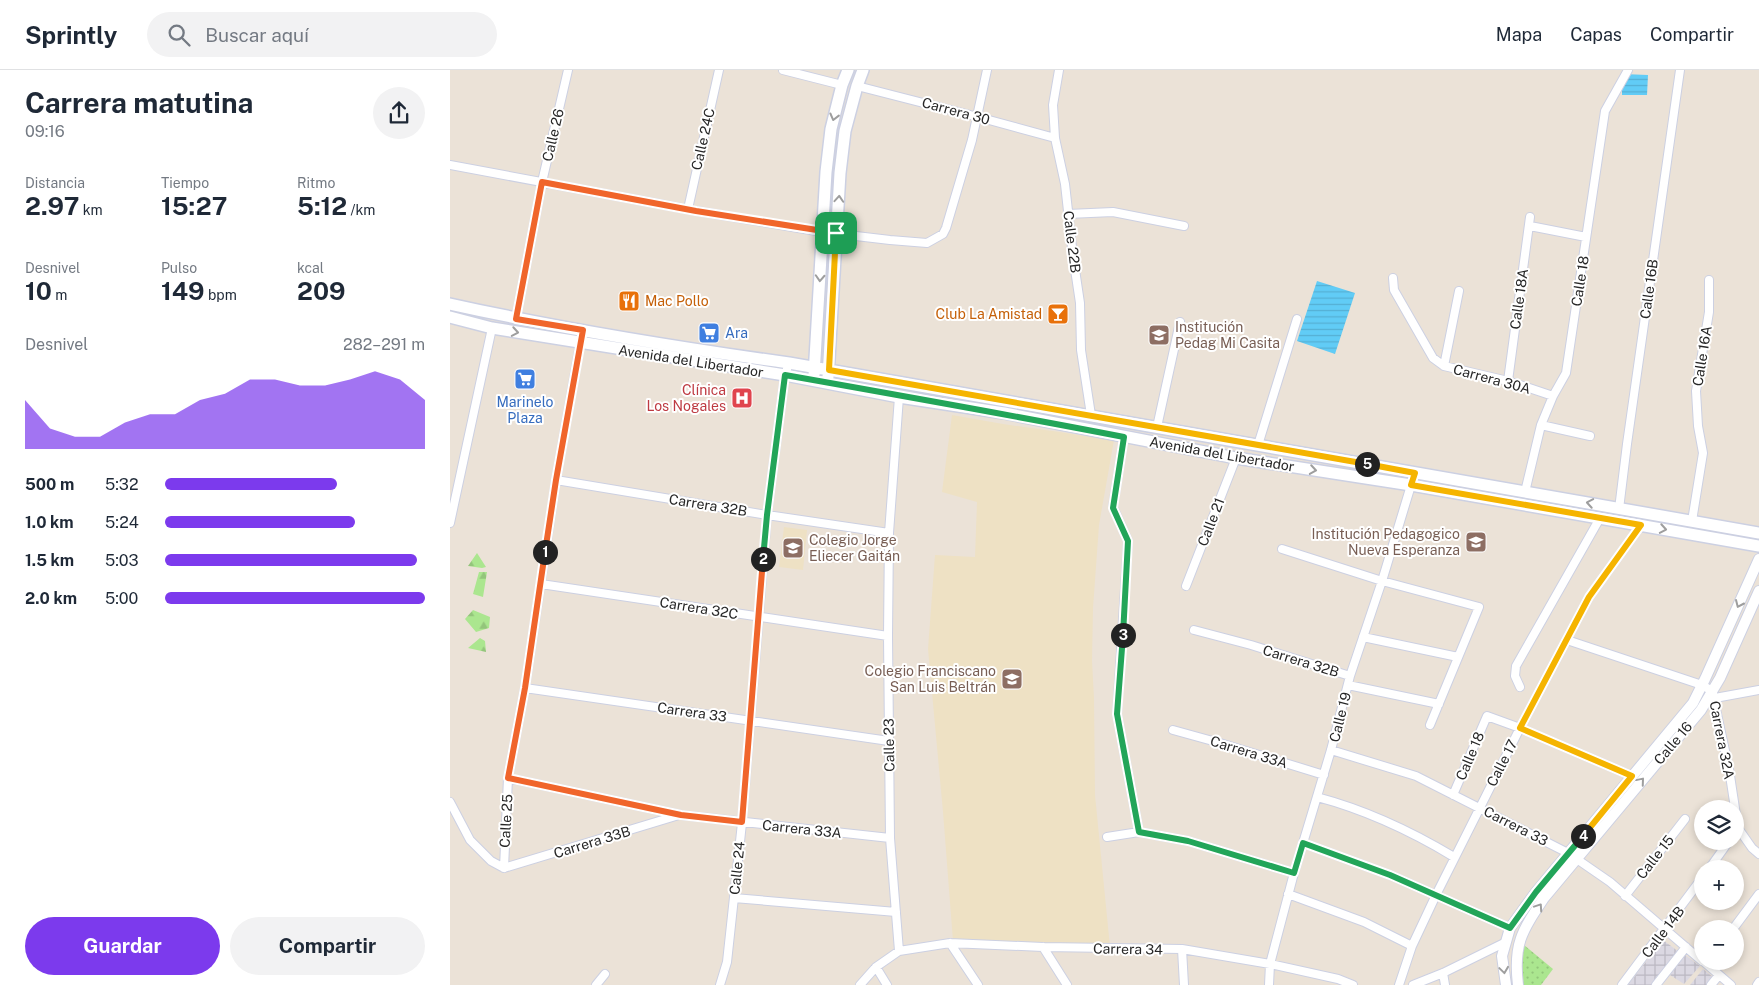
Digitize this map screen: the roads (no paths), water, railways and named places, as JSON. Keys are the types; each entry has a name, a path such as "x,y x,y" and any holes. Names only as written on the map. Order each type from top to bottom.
{"main road":[{"path":"814,380 826,172 831,129 842,85 848,70"},
{"path":"827,383 840,173 845,131 863,70"},
{"name":"Avenida del Libertador","path":"450,304 516,319 1091,415 1759,533"},
{"name":"Avenida del Libertador","path":"450,317 492,328 785,375 1004,413 1236,458 1411,485 1759,546"}],"street":[{"name":"Calle 26","path":"516,319 542,182 568,70"},
{"name":"Calle 24C","path":"688,209 719,70"},
{"path":"783,70 842,85"},
{"path":"450,164 822,232 927,243 943,234 978,117 987,70"},
{"name":"Calle 22B","path":"1059,70 1052,105 1055,138 1065,184 1080,302 1081,350 1091,415"},
{"name":"Calle 18","path":"1525,492 1541,425 1553,396 1566,373 1605,111 1628,70"},
{"name":"Calle 16B","path":"1619,508 1626,444 1680,70"},
{"name":"Carrera 30","path":"857,86 1055,138"},
{"path":"1068,214 1113,212 1184,226"},
{"name":"Calle 18A","path":"1508,381 1530,217"},
{"path":"1530,226 1586,237"},
{"name":"Carrera 30A","path":"1392,278 1394,290 1433,358 1444,366 1508,381 1553,396"},
{"name":"Calle 16A","path":"1692,521 1703,453 1698,426 1696,391 1710,312 1709,280"},
{"path":"1444,366 1459,291"},
{"path":"1258,445 1297,319"},
{"path":"1157,427 1180,322"},
{"path":"450,523 492,328"},
{"name":"Calle 25","path":"504,868 508,778 525,688 556,480 583,330"},
{"name":"Calle 24","path":"720,985 727,962 734,898 751,720 767,515 788,363"},
{"name":"Calle 23","path":"899,396 889,533 888,636 890,838 899,951"},
{"path":"1541,425 1590,436"},
{"path":"1124,437 1113,508 1128,541 1117,714 1139,832"},
{"name":"Calle 21","path":"1186,586 1236,458"},
{"name":"Calle 19","path":"1269,985 1270,964 1288,894 1324,775 1350,676 1382,581 1415,473"},
{"name":"Carrera 32B","path":"556,480 889,533"},
{"path":"1520,687 1515,676 1516,666 1600,518"},
{"name":"Calle 17","path":"1399,985 1412,946 1454,857 1566,640 1589,597 1641,525"},
{"path":"1282,549 1382,581 1480,607 1430,725"},
{"name":"Calle 16","path":"1518,985 1516,956 1524,928 1572,856 1632,776 1693,703 1759,559"},
{"name":"Carrera 32C","path":"541,584 888,636"},
{"name":"Calle 16","path":"1506,985 1502,956 1510,928 1536,892 1572,856 1714,695 1759,591"},
{"name":"Carrera 32B","path":"1194,630 1251,645 1350,676"},
{"path":"1363,637 1458,657"},
{"name":"Carrera 32A","path":"1566,640 1702,685 1714,695 1732,800"},
{"path":"1348,685 1438,704"},
{"name":"Carrera 33","path":"525,688 889,741"},
{"path":"1714,695 1759,690"},
{"name":"Calle 18","path":"1453,794 1487,716 1520,728"},
{"path":"1520,728 1632,776"},
{"name":"Carrera 33A","path":"1173,730 1324,775"},
{"name":"Carrera 33","path":"1331,750 1416,776 1572,856 1610,882 1694,953"},
{"name":"Carrera 33A","path":"508,778 681,815 890,838"},
{"path":"1317,797 1349,805 1413,833 1454,857"},
{"path":"450,802 470,840 491,861 504,868"},
{"name":"Carrera 33B","path":"504,868 681,815"},
{"name":"Calle 15","path":"1626,896 1685,819"},
{"path":"1108,837 1139,832 1188,841 1294,873"},
{"name":"Carrera 32A","path":"1744,837 1756,848 1759,854"},
{"path":"1303,843 1390,875 1510,928"},
{"name":"Calle 14B","path":"1622,985 1694,889"},
{"path":"1288,894 1364,922 1412,946"},
{"path":"1740,920 1759,894"},
{"path":"734,898 896,912"},
{"path":"1413,985 1506,942"},
{"path":"950,943 978,985"},
{"name":"Carrera 34","path":"899,951 950,943 1042,947 1182,949 1270,964 1338,979 1353,985"},
{"path":"1656,985 1686,946"},
{"path":"1042,947 1067,985"},
{"path":"1182,949 1184,985"},
{"path":"860,985 876,967 899,951"},
{"path":"876,967 887,985"},
{"name":"Carrera 33","path":"1714,970 1731,985"},
{"path":"1442,973 1445,985"},
{"path":"596,985 605,974"},
{"path":"1711,985 1719,975"}],"water":[{"path":"1622,74 1648,75 1647,95 1622,95"},
{"path":"1317,281 1355,293 1335,354 1297,341"}],"place":[{"name":"Mac Pollo","path":"629,301"},
{"name":"Club La Amistad","path":"1058,314"},
{"name":"Ara","path":"709,333"},
{"name":"Institución Pedag Mi Casita","path":"1159,335"},
{"name":"Marinelo Plaza","path":"525,379"},
{"name":"Clínica Los Nogales","path":"742,398"},
{"name":"Institución Pedagogico Nueva Esperanza","path":"1476,542"},
{"name":"Colegio Jorge Eliecer Gaitán","path":"793,548"},
{"name":"Colegio Franciscano San Luis Beltrán","path":"1012,679"}]}
